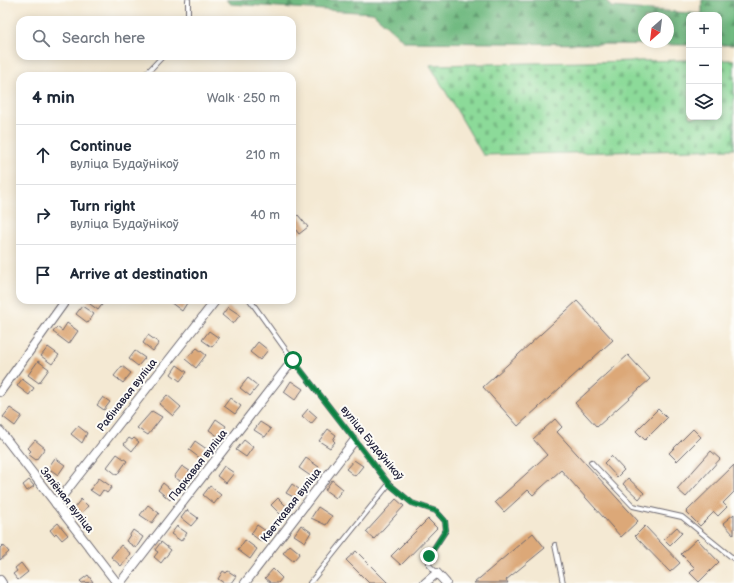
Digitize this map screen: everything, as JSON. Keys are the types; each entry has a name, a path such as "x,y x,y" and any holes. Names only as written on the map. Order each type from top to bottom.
{"street":[{"path":"0,392 63,304"},
{"name":"Рабінавая вуліца","path":"56,504 213,304"},
{"name":"Паркавая вуліца","path":"119,583 293,360"},
{"name":"Зялёная вуліца","path":"0,430 56,504 119,583"},
{"name":"Кветкавая вуліца","path":"245,583 354,441"},
{"path":"425,583 437,573 446,583"}],"lane":[{"path":"188,0 188,16"},
{"path":"148,72 159,60"},
{"name":"вуліца Будаўнікоў","path":"253,304 354,441 389,484 412,503 436,511 445,521 446,530 429,556 428,565 437,573"},
{"path":"591,462 633,506 682,517 734,559"},
{"path":"310,583 389,484"},
{"path":"554,545 564,583"}],"green space":[{"path":"226,0 606,0 611,7 686,13 686,45 674,45 674,12 638,12 638,44 405,42 373,13 231,4"},
{"path":"702,0 734,0 734,45 722,45 722,12 702,12"},
{"path":"686,60 686,120 722,120 722,60 734,60 734,149 483,155 430,65"}],"building":[{"path":"298,215 308,227 299,234 296,230 296,217"},
{"path":"577,301 613,340 518,426 483,387"},
{"path":"90,304 102,304 98,310"},
{"path":"173,304 186,304 182,311"},
{"path":"82,306 94,314 88,323 76,314"},
{"path":"228,307 240,315 233,324 222,315"},
{"path":"67,323 78,331 69,344 53,332 57,327 62,331"},
{"path":"209,331 219,338 212,347 202,340"},
{"path":"148,335 159,343 153,351 143,343"},
{"path":"258,342 268,350 260,360 250,352"},
{"path":"48,347 59,355 52,364 41,356"},
{"path":"197,348 206,355 196,368 185,359"},
{"path":"135,351 145,358 138,366 129,359"},
{"path":"628,355 650,379 597,427 575,403"},
{"path":"38,361 49,369 39,383 28,375"},
{"path":"177,365 187,372 180,381 171,374"},
{"path":"122,366 131,373 123,383 114,376"},
{"path":"248,378 258,386 250,396 240,388"},
{"path":"22,379 34,388 29,395 17,386"},
{"path":"291,381 303,389 295,400 284,392"},
{"path":"167,395 181,407 173,416 159,404"},
{"path":"103,397 110,402 104,410 97,405"},
{"path":"230,398 241,406 235,414 224,406"},
{"path":"10,408 22,416 15,426 3,417"},
{"path":"308,409 317,417 311,424 302,416"},
{"path":"658,409 667,418 645,440 636,431"},
{"path":"152,411 162,417 148,435 137,428"},
{"path":"216,419 226,426 219,437 209,430"},
{"path":"555,419 562,427 557,432 638,521 621,537 561,470 533,495 528,490 504,512 495,502 547,455 533,439"},
{"path":"260,422 271,429 265,437 254,430"},
{"path":"78,426 87,433 82,443 71,434"},
{"path":"328,429 336,435 333,440 335,442 330,448 319,441"},
{"path":"693,429 701,437 677,461 669,453"},
{"path":"129,438 132,440 134,438 139,442 132,451 124,444"},
{"path":"35,440 45,448 36,460 28,454 31,451 28,448"},
{"path":"244,440 253,447 246,457 236,450"},
{"path":"195,441 208,450 201,459 189,450"},
{"path":"711,451 720,459 686,497 677,489"},
{"path":"117,454 127,461 117,475 107,467"},
{"path":"611,456 624,470 617,477 604,463"},
{"path":"55,458 65,465 58,475 48,468"},
{"path":"306,458 319,467 312,477 299,468"},
{"path":"354,460 363,466 355,476 346,469"},
{"path":"734,465 734,492 723,503 727,507 718,516 714,512 700,526 686,512"},
{"path":"182,466 193,473 185,484 174,477"},
{"path":"224,466 234,473 226,483 217,476"},
{"path":"99,478 112,487 107,493 103,490 99,496 90,490"},
{"path":"628,478 644,493 639,499 623,484"},
{"path":"29,480 34,486 27,491 23,485"},
{"path":"332,480 343,489 336,498 325,490"},
{"path":"163,483 175,493 170,500 158,490"},
{"path":"292,484 303,492 301,495 298,494 295,498 286,493"},
{"path":"210,486 221,495 214,504 203,495"},
{"path":"278,498 287,507 280,514 271,505"},
{"path":"81,499 88,506 81,514 74,508"},
{"path":"396,499 404,506 374,539 366,532"},
{"path":"148,505 159,513 152,523 140,515"},
{"path":"318,507 332,516 326,525 311,518"},
{"path":"187,510 198,518 191,526 181,518"},
{"path":"734,514 734,535 723,523"},
{"path":"428,519 437,528 401,565 391,556"},
{"path":"58,523 68,535 62,540 56,533 54,535 50,530"},
{"path":"257,525 269,533 262,542 251,534"},
{"path":"301,525 311,532 305,542 294,535"},
{"path":"177,526 187,533 181,541 171,534"},
{"path":"645,526 680,563 670,572 635,536"},
{"path":"677,527 682,533 670,545 664,539"},
{"path":"133,530 143,537 136,548 126,541"},
{"path":"533,533 545,548 506,580 508,583 474,583"},
{"path":"697,539 719,562 699,582 690,573 695,568 681,554"},
{"path":"245,540 257,549 250,559 238,550"},
{"path":"161,542 171,550 161,563 154,557 158,552 155,550"},
{"path":"3,545 9,552 0,560 0,548"},
{"path":"121,545 131,554 121,566 111,557"},
{"path":"290,545 300,553 293,561 283,553"},
{"path":"356,551 388,583 369,583 346,560"},
{"path":"21,563 28,572 18,580 13,574 17,571 15,568"},
{"path":"273,569 282,578 278,583 271,583 265,578"},
{"path":"223,571 226,573 228,571 236,576 231,583 224,583 218,579"},
{"path":"88,575 93,582 82,583 80,581"}],"route":[{"path":"293,360 354,441 389,484 412,503 436,511 445,521 446,530 429,556"}]}
